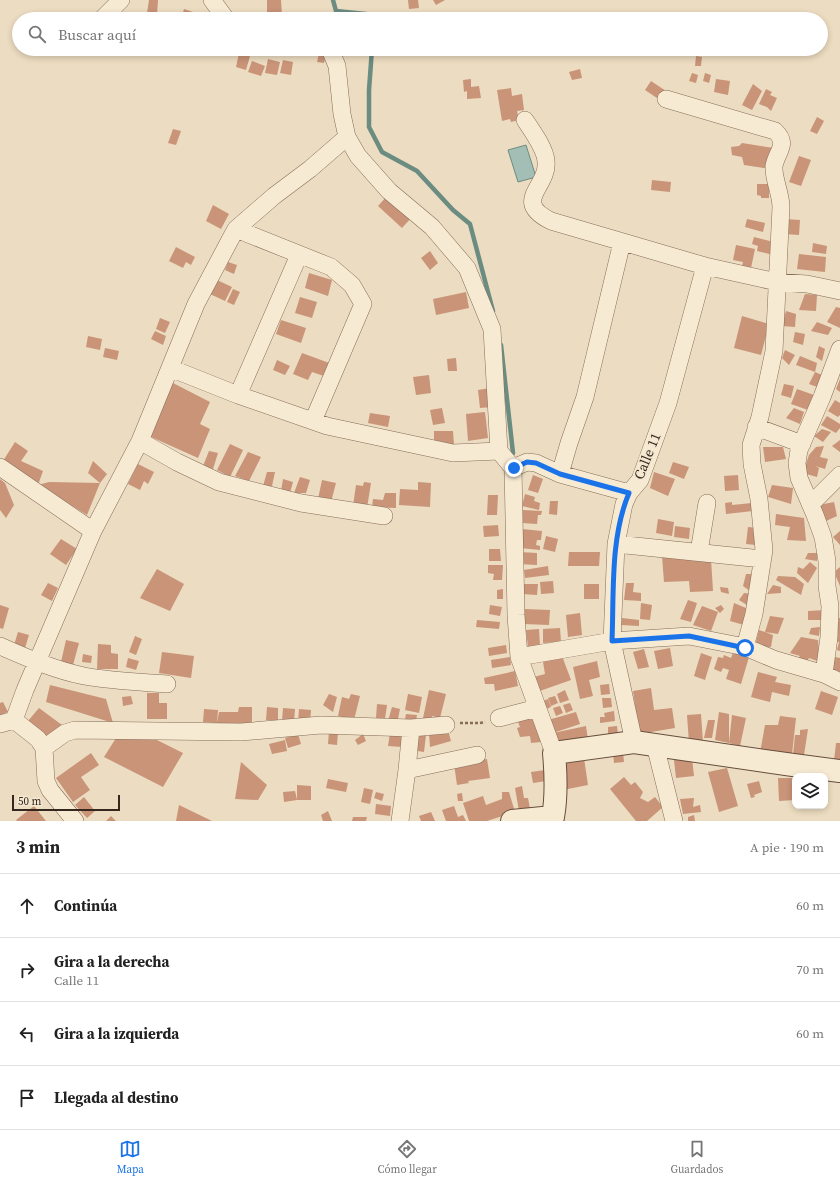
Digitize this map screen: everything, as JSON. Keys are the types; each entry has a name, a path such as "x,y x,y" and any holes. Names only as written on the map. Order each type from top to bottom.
{"street":[{"path":"109,12 120,0"},
{"path":"212,0 221,12"},
{"path":"332,56 336,66 342,114 347,137 358,156 390,191 432,227 467,268 492,329 499,451 514,468 516,615 519,657 554,753 556,780 556,800 552,819 512,821"},
{"path":"666,99 775,131 781,136 782,143 774,166 781,200 774,351 760,417 751,445 752,464 759,499 764,550 754,614 745,648"},
{"path":"525,120 543,151 546,161 545,174 533,195 533,207 551,221 704,266 777,282 807,284 840,291"},
{"path":"75,821 50,790 46,781 44,748 38,739 7,722 38,663 93,531 140,441 196,304 236,229 347,137"},
{"path":"236,229 331,267 352,285 363,304 313,421"},
{"path":"560,474 585,397 622,242"},
{"path":"238,395 299,255"},
{"name":"Calle 11","path":"634,742 612,641 616,544 624,504 629,493 640,480 668,403 704,266"},
{"path":"824,674 829,637 830,606 827,586 833,557 823,537 811,504 799,478 797,463 799,450 838,359"},
{"path":"170,368 238,395 334,428 453,452 499,451"},
{"path":"756,427 802,444"},
{"path":"140,441 178,462 220,482 301,503 384,516"},
{"path":"514,468 527,462 536,463 560,474 629,493"},
{"path":"0,467 93,531"},
{"path":"811,504 838,481"},
{"path":"699,552 707,503"},
{"path":"616,544 762,558"},
{"path":"519,657 612,641 689,636 745,648 776,660 824,674 840,682"},
{"path":"0,646 38,663 83,676 118,681 167,684"},
{"path":"499,718 537,708"},
{"path":"44,748 65,733 75,730 242,732 321,725 411,728 446,725"},
{"path":"400,821 411,728"},
{"path":"554,753 634,742 840,771"},
{"path":"655,745 674,821"},
{"path":"407,770 477,755"}],"path":[{"path":"446,725 457,722 480,723 499,718"}],"water":[{"path":"526,145 536,177 518,182 508,150"}],"building":[{"path":"149,0 158,0 157,12 147,12"},
{"path":"267,0 281,0 282,12 267,12"},
{"path":"408,0 418,0 419,8 409,9"},
{"path":"433,0 445,0 436,5"},
{"path":"184,9 193,12 183,12"},
{"path":"238,56 250,56 246,70 236,67"},
{"path":"318,56 326,56 324,63 317,62"},
{"path":"696,56 702,57 701,66 695,66"},
{"path":"268,59 280,62 277,75 265,73"},
{"path":"283,60 293,62 291,75 280,73"},
{"path":"252,61 265,66 261,76 248,72"},
{"path":"580,69 582,78 572,80 569,72"},
{"path":"692,73 698,75 696,83 689,81"},
{"path":"705,73 711,75 709,83 703,81"},
{"path":"471,79 471,87 479,86 481,98 467,99 467,91 464,92 463,80"},
{"path":"716,79 730,81 728,95 714,92"},
{"path":"651,81 666,91 660,100 645,90"},
{"path":"753,84 762,91 752,110 742,105"},
{"path":"511,88 512,96 522,94 524,110 517,111 519,120 511,122 510,119 502,121 497,90"},
{"path":"766,89 772,92 770,95 777,98 771,111 767,107 759,104"},
{"path":"817,117 824,121 817,134 810,131"},
{"path":"173,129 181,131 176,145 168,143"},
{"path":"742,143 774,148 771,169 744,165 742,157 732,155 731,147 739,146"},
{"path":"799,156 811,160 801,186 789,182"},
{"path":"652,180 671,182 670,192 651,190"},
{"path":"757,184 769,184 769,198 761,198 761,196 757,195"},
{"path":"388,195 412,217 402,228 378,206"},
{"path":"213,205 229,214 221,229 206,221"},
{"path":"747,219 765,223 763,232 745,227"},
{"path":"785,219 800,220 799,235 785,234"},
{"path":"754,237 777,243 774,255 757,251 758,246 752,244"},
{"path":"813,243 827,246 826,254 812,252"},
{"path":"736,245 755,249 751,268 742,266 743,262 733,260"},
{"path":"176,247 195,257 191,265 186,262 183,268 169,261"},
{"path":"430,251 438,263 430,270 421,258"},
{"path":"799,254 826,257 825,272 797,269"},
{"path":"228,262 237,265 234,274 225,270"},
{"path":"309,273 332,280 328,296 305,288"},
{"path":"217,280 232,287 225,301 210,294"},
{"path":"233,289 240,292 234,305 227,302"},
{"path":"466,292 469,308 436,315 433,299"},
{"path":"805,294 817,295 816,311 799,310"},
{"path":"300,297 317,302 312,318 295,313"},
{"path":"836,307 840,308 840,328 827,322"},
{"path":"786,311 796,314 795,327 782,326"},
{"path":"742,316 769,324 761,355 734,348"},
{"path":"160,318 170,322 165,333 156,329"},
{"path":"281,320 306,328 301,343 276,334"},
{"path":"817,322 832,328 828,335 811,331"},
{"path":"155,331 166,336 163,345 151,339"},
{"path":"795,332 805,334 803,345 793,342"},
{"path":"88,336 102,339 100,350 86,347"},
{"path":"819,346 825,349 822,361 816,357"},
{"path":"105,348 119,351 117,360 103,357"},
{"path":"785,350 795,355 789,365 782,358"},
{"path":"302,353 332,364 327,377 312,372 308,380 293,374"},
{"path":"800,356 817,363 815,372 796,365"},
{"path":"456,358 457,371 448,371 447,359"},
{"path":"277,360 290,366 285,375 273,370"},
{"path":"815,372 824,376 820,388 809,384"},
{"path":"429,375 431,393 416,395 413,377"},
{"path":"840,379 840,392 836,389"},
{"path":"173,383 210,402 200,424 210,429 198,458 149,436"},
{"path":"784,384 794,386 791,398 781,395"},
{"path":"490,388 492,407 480,408 478,390"},
{"path":"797,389 814,395 808,410 791,404"},
{"path":"835,400 840,403 840,415 838,417 828,411"},
{"path":"442,408 445,423 433,425 430,410"},
{"path":"794,408 804,412 800,424 786,418"},
{"path":"485,412 488,438 468,441 466,414"},
{"path":"370,413 390,416 388,427 368,423"},
{"path":"827,416 840,424 840,428 836,433 821,425"},
{"path":"822,429 831,432 823,442 814,436"},
{"path":"434,431 453,431 454,445 434,445"},
{"path":"840,440 840,452 832,446"},
{"path":"15,442 28,451 21,461 43,471 38,485 3,461"},
{"path":"230,444 243,450 230,477 217,470"},
{"path":"824,446 820,457 828,459 825,469 815,466 819,468 817,477 803,473 809,455 816,447"},
{"path":"763,447 783,447 786,459 765,462"},
{"path":"209,451 218,453 213,469 203,466"},
{"path":"248,452 261,457 249,481 235,476"},
{"path":"93,461 107,474 100,483 88,473"},
{"path":"673,462 689,467 684,479 669,473"},
{"path":"138,464 154,472 148,484 144,481 140,490 128,484"},
{"path":"267,472 275,472 272,486 263,486"},
{"path":"654,472 675,479 668,496 650,488"},
{"path":"533,475 543,479 538,493 528,490"},
{"path":"738,475 739,490 725,491 724,476"},
{"path":"300,477 310,480 306,493 294,493"},
{"path":"0,479 5,483 14,505 6,518 0,510"},
{"path":"283,479 293,482 290,493 281,491"},
{"path":"322,480 336,483 331,502 318,499"},
{"path":"49,482 100,483 87,515 38,485"},
{"path":"364,482 371,483 367,508 353,506 356,485 363,486"},
{"path":"418,482 431,483 430,507 399,505 400,489 418,490"},
{"path":"772,485 793,488 791,504 768,497"},
{"path":"385,493 396,493 396,508 372,507 373,499 383,500"},
{"path":"525,494 535,497 534,501 540,503 539,510 522,506"},
{"path":"488,495 498,495 497,515 487,515"},
{"path":"550,501 558,501 557,515 549,514"},
{"path":"732,502 732,505 752,503 753,511 726,514 725,503"},
{"path":"834,502 837,516 824,522 819,505"},
{"path":"523,510 542,511 541,515 538,515 537,524 522,523"},
{"path":"776,514 804,518 806,541 787,540 790,527 775,525"},
{"path":"658,519 674,522 672,536 656,533"},
{"path":"498,525 499,536 484,537 483,526"},
{"path":"675,526 690,528 689,539 674,537"},
{"path":"748,527 758,528 756,545 746,544"},
{"path":"522,529 542,531 541,540 537,540 536,545 540,546 540,550 520,548"},
{"path":"840,531 840,545 833,537"},
{"path":"546,536 558,539 555,552 543,549"},
{"path":"61,539 77,549 66,565 50,554"},
{"path":"489,549 500,549 501,561 489,561"},
{"path":"519,552 537,553 537,565 518,564"},
{"path":"569,552 600,552 599,566 568,566"},
{"path":"808,553 817,553 817,561 805,559"},
{"path":"662,556 711,559 713,591 690,592 689,581 664,582"},
{"path":"810,562 817,568 808,583 797,573 798,567 803,569"},
{"path":"488,565 503,565 502,580 493,580 494,574 488,573"},
{"path":"548,566 549,575 525,578 524,570"},
{"path":"840,567 840,586 834,572"},
{"path":"157,569 184,584 170,611 140,598"},
{"path":"746,574 756,574 754,594 743,586"},
{"path":"778,576 795,577 804,584 801,595 776,580"},
{"path":"553,581 554,593 541,594 540,582"},
{"path":"48,583 58,588 52,601 41,595"},
{"path":"626,583 634,583 633,592 641,593 641,601 624,600"},
{"path":"522,584 538,584 537,595 522,594"},
{"path":"584,584 599,584 599,599 584,599"},
{"path":"773,585 781,587 781,593 767,594"},
{"path":"720,587 728,588 729,594 721,592"},
{"path":"503,589 503,599 497,599 497,590"},
{"path":"744,593 754,594 750,607 739,600"},
{"path":"688,600 697,603 691,622 680,619"},
{"path":"641,603 652,605 650,620 640,619"},
{"path":"734,603 746,608 744,625 730,621"},
{"path":"0,605 9,608 3,629 0,628"},
{"path":"490,605 502,607 500,616 489,614"},
{"path":"721,605 724,609 720,613 715,608"},
{"path":"702,606 718,612 711,631 693,625"},
{"path":"524,609 550,610 549,625 524,624"},
{"path":"826,610 822,620 808,620 808,611"},
{"path":"580,613 582,635 568,637 566,615"},
{"path":"770,616 784,618 778,634 765,632"},
{"path":"622,618 639,620 639,626 621,625"},
{"path":"839,618 840,651 837,650 839,642 835,641"},
{"path":"477,620 500,622 499,629 476,627"},
{"path":"820,627 819,636 809,634 811,628"},
{"path":"560,628 561,642 543,643 543,629"},
{"path":"539,629 540,646 528,647 526,630"},
{"path":"759,630 773,635 771,647 755,646"},
{"path":"18,632 29,635 25,648 14,645"},
{"path":"135,636 142,639 136,655 129,652"},
{"path":"801,637 818,640 820,662 809,658 805,665 795,663 800,656 790,653"},
{"path":"66,640 79,643 73,665 61,662"},
{"path":"98,644 111,645 111,653 118,654 118,669 97,669"},
{"path":"506,645 507,653 489,656 488,648"},
{"path":"670,648 673,666 658,669 654,651"},
{"path":"644,649 649,667 638,669 633,652"},
{"path":"162,652 194,656 191,678 159,673"},
{"path":"701,653 712,657 705,680 694,676"},
{"path":"733,653 749,657 741,684 726,679 729,670 723,668 721,672 714,669 718,657 723,658 724,655 731,658"},
{"path":"83,654 92,656 91,663 82,662"},
{"path":"562,656 571,680 537,692 534,677 545,674 543,662"},
{"path":"510,657 511,665 492,668 491,660"},
{"path":"835,657 840,658 840,675 830,671"},
{"path":"128,658 139,661 136,670 126,667"},
{"path":"597,661 600,677 589,680 593,696 580,699 573,667"},
{"path":"515,671 518,686 495,691 494,684 485,684 484,678"},
{"path":"758,672 777,677 775,682 791,685 789,696 772,692 770,702 751,697"},
{"path":"609,684 610,694 601,695 600,685"},
{"path":"50,685 106,699 113,723 46,702"},
{"path":"651,688 654,710 672,708 675,728 639,734 633,691"},
{"path":"429,690 446,694 440,718 432,716 432,720 423,718"},
{"path":"565,690 569,700 560,703 557,694"},
{"path":"821,691 838,697 832,715 815,709"},
{"path":"147,693 159,693 159,703 167,703 167,719 147,719"},
{"path":"329,694 337,697 333,712 323,705"},
{"path":"351,694 360,696 354,720 338,716 342,697 349,699"},
{"path":"408,694 422,697 419,713 405,710"},
{"path":"131,696 133,704 123,706 122,697"},
{"path":"555,696 558,703 551,706 548,698"},
{"path":"602,698 611,698 612,707 603,708"},
{"path":"548,699 551,707 544,710 541,702"},
{"path":"3,702 8,712 0,715 0,703"},
{"path":"570,703 573,710 566,713 563,705"},
{"path":"377,704 387,705 385,719 376,718"},
{"path":"560,706 563,713 556,716 553,708"},
{"path":"239,707 252,707 252,725 217,723 219,712 238,712"},
{"path":"267,707 278,708 278,721 266,720"},
{"path":"392,707 400,709 397,724 388,721"},
{"path":"39,708 62,725 49,738 28,721"},
{"path":"283,708 295,709 294,722 282,721"},
{"path":"204,709 218,710 217,723 203,722"},
{"path":"299,709 311,710 310,723 298,722"},
{"path":"614,711 615,721 600,723 600,717 605,717 604,713"},
{"path":"531,712 541,742 531,743 530,736 520,737 517,728 520,727 516,717"},
{"path":"576,712 580,724 553,733 586,726 588,740 555,747 548,720"},
{"path":"719,712 729,714 729,743 715,740"},
{"path":"406,714 417,715 415,726 404,725"},
{"path":"701,714 703,742 689,743 687,715"},
{"path":"732,715 746,718 740,746 729,743"},
{"path":"780,716 796,718 792,754 777,752 760,753 765,725 778,725"},
{"path":"708,720 715,720 712,738 704,738"},
{"path":"617,726 618,735 608,736 608,727"},
{"path":"447,727 451,741 430,747 429,733"},
{"path":"808,729 804,755 793,755 795,735 800,735 800,730"},
{"path":"329,731 338,732 337,745 328,744"},
{"path":"390,733 403,733 402,747 388,746"},
{"path":"298,734 301,744 288,748 285,738"},
{"path":"363,734 366,741 358,745 355,740"},
{"path":"412,734 426,735 424,752 411,750"},
{"path":"116,738 155,739 183,753 163,787 104,757"},
{"path":"285,740 287,751 272,754 269,744"},
{"path":"836,743 840,743 840,762 834,761"},
{"path":"623,752 624,762 614,763 613,753"},
{"path":"91,753 99,765 81,777 90,790 73,802 56,778"},
{"path":"584,758 588,785 563,790 558,762"},
{"path":"692,758 694,776 676,778 674,760"},
{"path":"487,759 490,778 468,781 469,783 457,785 454,764"},
{"path":"241,762 267,785 258,800 235,799"},
{"path":"727,768 738,806 719,812 708,772"},
{"path":"545,770 546,781 533,783 531,772"},
{"path":"624,777 631,785 635,782 643,792 640,798 648,802 655,797 663,807 647,821 636,821 610,789"},
{"path":"778,778 792,778 792,800 779,801"},
{"path":"328,779 348,783 346,792 326,788"},
{"path":"759,781 762,792 751,798 747,784"},
{"path":"297,785 311,786 311,800 297,800"},
{"path":"522,786 524,798 528,798 530,809 519,811 515,788"},
{"path":"364,788 373,790 370,804 361,802"},
{"path":"295,791 297,800 284,802 283,792"},
{"path":"376,792 384,794 382,801 374,798"},
{"path":"502,792 509,792 515,812 487,821 469,821 463,803 483,796 486,805 502,799"},
{"path":"462,793 463,801 458,801 457,794"},
{"path":"84,797 95,811 87,818 75,805"},
{"path":"694,798 693,807 700,805 701,812 683,814 680,799"},
{"path":"376,804 391,806 390,816 375,814"},
{"path":"179,805 212,821 176,821"},
{"path":"34,806 46,821 16,820"},
{"path":"454,806 458,817 463,815 466,821 446,821 442,810"},
{"path":"328,811 332,821 323,821 321,815"},
{"path":"431,812 435,821 421,821 419,816"},
{"path":"694,815 695,821 688,821 688,817"},
{"path":"111,816 116,821 106,821"},
{"path":"353,817 367,817 366,821 352,821"}],"waterway":[{"path":"333,0 336,11 346,12"},
{"path":"371,56 369,90 369,127 382,152 417,171 453,210 470,224 493,311"},
{"path":"501,345 513,453"}],"route":[{"path":"514,468 527,462 536,463 560,474 629,493 624,504 616,544 612,641 689,636 745,648"}]}
